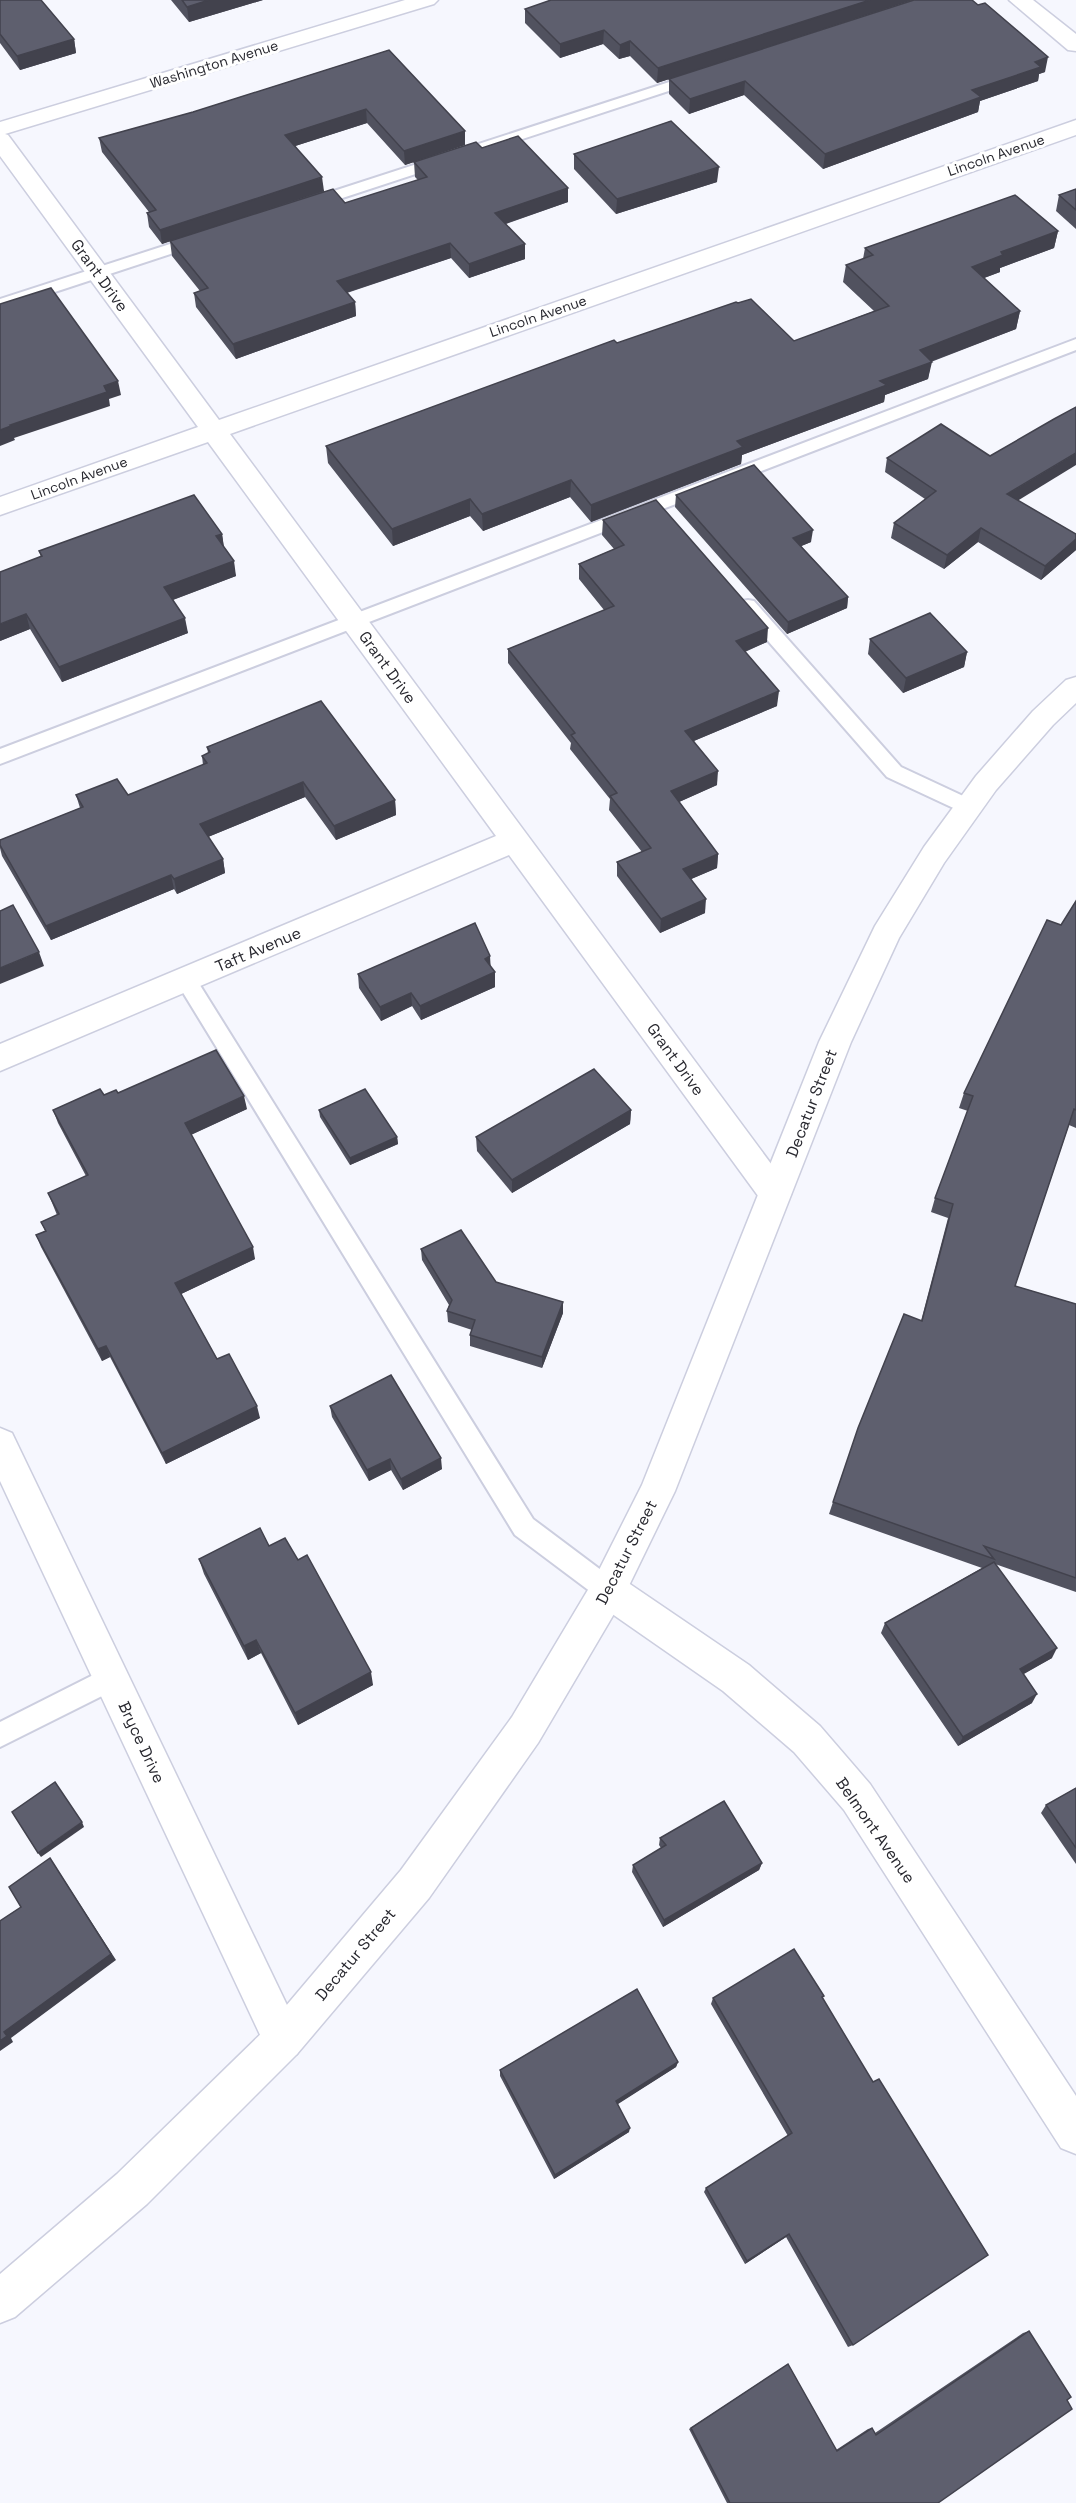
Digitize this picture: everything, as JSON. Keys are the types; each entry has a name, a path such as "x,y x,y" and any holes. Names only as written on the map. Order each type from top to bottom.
{"street":[{"name":"Washington Avenue","path":"0,129 427,0"},
{"path":"1020,0 1076,45"},
{"name":"Lincoln Avenue","path":"0,506 1076,127"},
{"name":"Grant Drive","path":"0,140 775,1194"},
{"name":"Decatur Street","path":"0,2302 132,2189 283,2040 415,1884 525,1730 608,1590 657,1491 835,1042 886,934 934,855 986,783 1043,718 1076,687"},
{"name":"Taft Avenue","path":"0,1058 515,840"},
{"name":"Bryce Drive","path":"0,1444 283,2040"},
{"name":"Belmont Avenue","path":"608,1590 736,1678 807,1739 857,1797 1076,2133"}],"lane":[{"path":"290,210 708,74"},
{"path":"0,305 211,236"},
{"path":"0,757 1076,344"},
{"path":"658,503 674,521"},
{"path":"737,593 894,772 969,807"},
{"path":"186,980 524,1527 608,1590"},
{"path":"0,1735 111,1677"}],"building":[{"path":"0,0 41,0 74,39 17,56 0,34"},
{"path":"182,0 209,0 187,7"},
{"path":"551,0 870,0 658,68 630,41 620,45 604,30 560,44 525,9"},
{"path":"914,0 972,0 978,5 985,3 1048,57 1035,62 1041,67 972,90 981,97 825,154 745,81 690,99 669,79"},
{"path":"389,50 465,131 404,151 366,109 285,135 322,177 160,230 147,213 156,210 99,138 193,112"},
{"path":"671,121 719,167 617,199 574,154"},
{"path":"518,136 568,188 495,213 525,244 469,264 450,243 337,281 355,302 233,344 194,293 208,288 170,241 333,189 345,203 427,177 414,162 476,142 482,148"},
{"path":"1076,189 1076,210 1059,195"},
{"path":"1015,195 1058,231 1001,252 1003,255 972,267 1020,311 920,350 932,362 880,381 887,385 737,441 743,447 591,505 571,480 482,514 470,499 392,529 326,446 614,340 617,343 736,302 751,299 794,341 889,306 846,265 873,255 865,248"},
{"path":"51,288 118,381 104,386 107,392 0,430 0,304"},
{"path":"1076,407 1076,453 1007,494 1076,534 1076,539 1045,566 981,528 947,555 894,523 936,491 887,458 941,424 990,456"},
{"path":"754,465 813,530 793,538 848,597 788,622 676,495"},
{"path":"194,495 222,534 216,536 234,561 164,587 185,618 59,667 26,614 0,624 0,572 42,556 39,551"},
{"path":"656,500 768,628 736,641 779,691 685,731 718,771 671,791 718,854 683,869 706,899 661,919 617,862 651,848 610,796 617,793 571,735 575,733 508,649 614,606 579,564 624,545 603,520"},
{"path":"930,613 967,652 906,678 870,639"},
{"path":"321,701 395,800 334,826 303,782 200,824 223,859 174,879 171,875 46,926 0,845 0,840 83,807 76,795 117,779 128,795 207,763 202,756 210,752 207,747"},
{"path":"1076,901 1076,1110 1074,1109 1015,1286 1076,1304 1076,1578 984,1546 994,1559 833,1502 858,1428 904,1314 922,1321 953,1204 935,1198 973,1096 964,1093 1047,920 1061,925"},
{"path":"13,905 39,952 0,968 0,911"},
{"path":"475,923 490,956 485,959 495,972 420,1006 411,993 380,1007 358,974"},
{"path":"216,1050 244,1096 185,1123 253,1247 175,1283 217,1359 229,1354 257,1406 162,1453 106,1346 98,1349 36,1235 46,1231 41,1222 59,1214 48,1193 88,1175 53,1110 100,1089 104,1095 116,1090 118,1093"},
{"path":"594,1069 631,1110 512,1180 476,1137"},
{"path":"365,1089 397,1137 350,1158 319,1110"},
{"path":"461,1230 496,1282 563,1302 542,1357 470,1335 475,1320 447,1311 452,1300 421,1249"},
{"path":"391,1375 441,1458 401,1479 390,1459 367,1470 330,1406"},
{"path":"260,1528 269,1546 285,1538 298,1560 307,1555 371,1672 295,1713 256,1640 244,1646 199,1559"},
{"path":"994,1562 1057,1648 1020,1669 1037,1694 963,1737 885,1623"},
{"path":"55,1782 82,1822 38,1853 12,1812"},
{"path":"1076,1788 1076,1848 1046,1805"},
{"path":"724,1801 762,1863 664,1920 633,1865 666,1845 660,1838"},
{"path":"50,1858 111,1954 4,2032 7,2036 0,2041 0,1921 21,1907 9,1887"},
{"path":"794,1949 873,2082 879,2079 988,2255 853,2345 789,2234 747,2261 706,2188 792,2133 713,1998"},
{"path":"637,1989 678,2062 616,2101 630,2128 555,2175 500,2070"},
{"path":"1029,2331 1071,2397 1067,2400 1072,2409 938,2503 730,2503 691,2428 788,2364 837,2451 872,2428 876,2435"}]}
